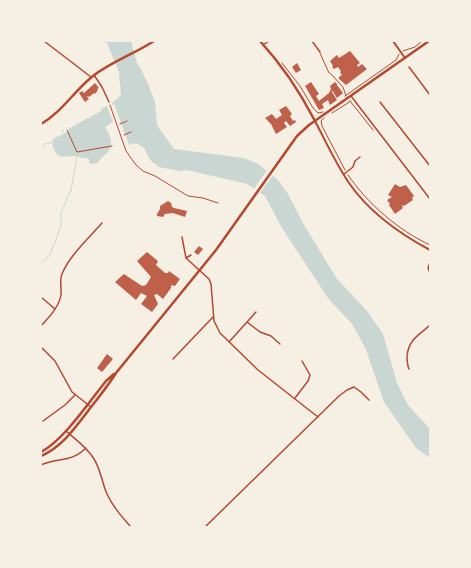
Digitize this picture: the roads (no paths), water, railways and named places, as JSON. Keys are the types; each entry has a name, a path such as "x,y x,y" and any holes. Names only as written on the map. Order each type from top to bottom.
{"main road":[{"path":"41,124 55,114 93,76 113,63 154,41"},
{"path":"260,41 293,82 315,121"},
{"path":"41,456 53,449 70,434 110,383 116,373 199,270 297,136 346,97 352,98 429,41"},
{"path":"41,452 51,446 66,431 106,381 116,373"}],"street":[{"path":"44,41 93,76 102,87 109,102"},
{"path":"263,45 269,41"},
{"path":"312,41 320,52"},
{"path":"393,41 405,58"},
{"path":"409,67 430,95"},
{"path":"352,98 430,199"},
{"path":"380,102 430,166"},
{"path":"315,121 332,156 358,194 387,222 404,235 430,250"},
{"path":"345,173 353,167 355,160 360,157"},
{"path":"427,195 430,192"},
{"path":"41,326 60,301 60,281 67,264 102,223"},
{"path":"182,237 186,258 209,279 212,284 214,317 217,328 258,370 318,416"},
{"path":"186,258 191,255"},
{"path":"430,262 428,268 430,273"},
{"path":"41,298 55,309"},
{"path":"229,342 256,312"},
{"path":"173,359 214,317"},
{"path":"247,322 260,332 271,336 280,344"},
{"path":"409,369 407,364 408,347 413,339 430,325"},
{"path":"41,347 55,362 67,385 75,395 91,407"},
{"path":"295,398 308,381 310,375 302,361"},
{"path":"205,527 339,396 352,387 357,388 369,400"},
{"path":"43,421 65,405 75,395"},
{"path":"66,431 86,448 94,459 100,470 107,493 114,507 131,527"},
{"path":"41,465 47,462 73,458 86,448"}],"lane":[{"path":"320,52 329,73"}],"waterway":[{"path":"41,148 45,144 52,142"},
{"path":"41,263 50,255 61,226 61,213 71,190 77,156"}]}
